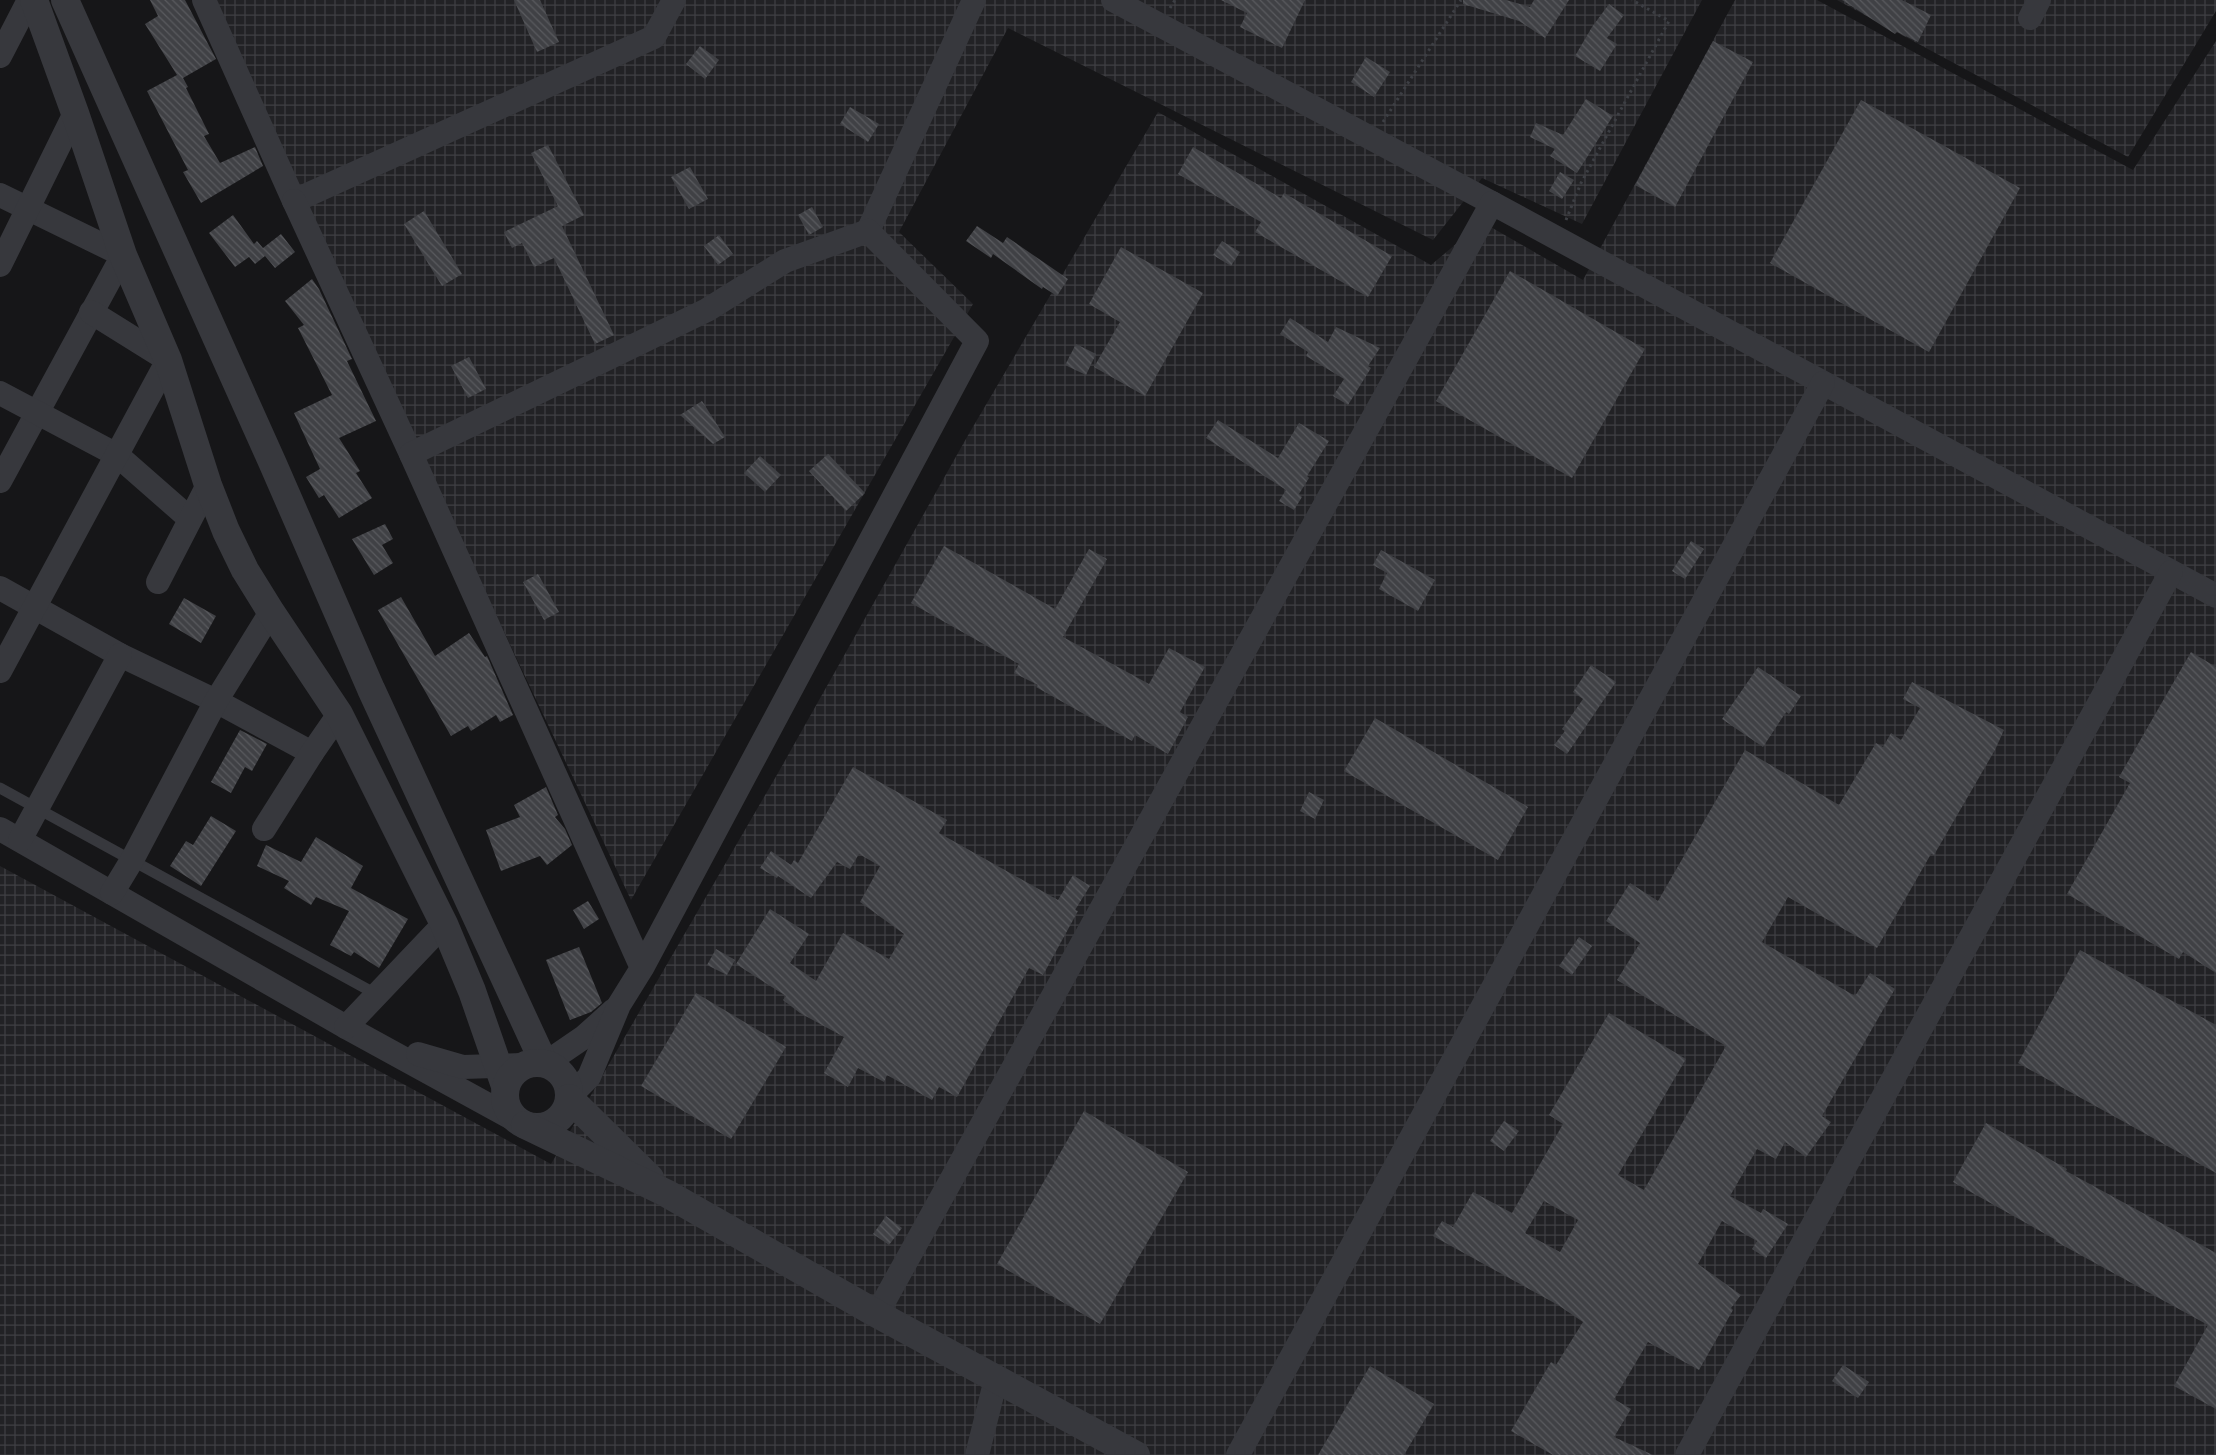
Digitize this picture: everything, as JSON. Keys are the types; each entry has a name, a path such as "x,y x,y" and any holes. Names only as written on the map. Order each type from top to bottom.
{"street":[{"path":"0,56 29,0"},
{"path":"34,0 123,254 168,360 208,485 226,532 245,570 271,612 339,714 444,924 490,1040 523,1069"},
{"path":"65,0 269,455 371,689 528,1029 523,1069"},
{"path":"204,0 642,968"},
{"path":"294,201 654,37 674,0"},
{"path":"411,454 707,310 785,261 868,231 974,0"},
{"path":"1113,0 1492,203 2216,596"},
{"path":"0,265 75,113"},
{"path":"0,195 123,254"},
{"path":"877,1314 1492,203"},
{"path":"569,1097 589,1077 619,1005 642,968 977,341 868,231"},
{"path":"0,481 123,254"},
{"path":"91,312 168,360"},
{"path":"0,671 168,360"},
{"path":"1238,1455 1823,383"},
{"path":"0,393 117,455 190,519"},
{"path":"158,582 208,485"},
{"path":"1686,1455 2171,572"},
{"path":"0,588 120,655 216,701 312,753"},
{"path":"112,893 132,860 216,701 271,612"},
{"path":"120,655 37,808 10,834 354,1032 522,1124 666,1193 877,1314 1136,1455"},
{"path":"264,829 339,714"},
{"path":"354,1032 376,994 444,924"},
{"path":"354,1032 452,1065 479,1068 523,1069 556,1068 568,1086 567,1108 562,1116 545,1126 522,1124 511,1115 506,1106 504,1096 523,1069 584,1037 619,1005"},
{"path":"490,1040 502,1047 516,1046 522,1042 528,1029"},
{"path":"569,1097 666,1193"},
{"path":"977,1455 996,1379"}],"lane":[{"path":"0,788 376,994"}],"path":[{"path":"1373,139 1461,0"},
{"path":"1558,239 1581,183 1669,21 1632,0"}],"shaded area":[{"path":"205,0 1702,0 1582,224 1482,178 1433,240 1008,28 899,232 973,304 631,900"},
{"path":"1735,0 1817,0 2133,170 2216,41 2216,1455 0,1455 0,866 551,1164 778,773 967,437 1158,112 1431,265 1482,222 1583,280"},
{"path":"1837,0 2216,0 2216,11 2128,157"}],"building":[{"path":"150,0 185,0 216,59 183,78 209,134 204,136 220,163 255,147 263,166 201,203 183,172 188,170 147,91 177,75 145,24 158,16"},
{"path":"514,0 540,0 559,42 537,52"},
{"path":"1221,0 1305,0 1282,48 1240,27 1247,13"},
{"path":"1463,0 1506,0 1530,7 1534,0 1569,0 1545,38 1519,21 1463,4"},
{"path":"1842,0 1902,0 1931,15 1918,42 1897,32 1895,34"},
{"path":"1609,4 1624,15 1607,38 1617,44 1600,71 1575,56 1592,27"},
{"path":"1713,41 1753,62 1675,207 1635,185"},
{"path":"700,46 719,60 705,79 686,64"},
{"path":"1366,57 1390,72 1374,97 1351,82"},
{"path":"1586,99 1613,116 1577,173 1550,156 1555,149 1530,137 1536,123 1563,135"},
{"path":"1861,100 2020,188 1929,352 1770,263"},
{"path":"850,107 879,124 868,142 840,124"},
{"path":"548,145 584,215 562,226 614,335 595,344 554,258 534,267 522,243 512,248 504,232 558,206 531,153"},
{"path":"1193,147 1281,198 1284,193 1392,256 1368,297 1255,232 1261,222 1178,174"},
{"path":"690,167 708,199 689,209 671,177"},
{"path":"1560,172 1574,180 1562,199 1549,191"},
{"path":"812,207 823,227 809,235 798,215"},
{"path":"424,211 462,274 442,286 404,224"},
{"path":"233,215 254,244 257,241 263,248 281,234 295,252 275,268 265,256 255,264 249,257 235,267 209,233"},
{"path":"977,226 1003,243 1007,237 1068,279 1057,296 1043,287 1042,289 993,254 991,258 966,241"},
{"path":"719,235 733,254 718,265 704,246"},
{"path":"1222,241 1240,252 1231,266 1213,255"},
{"path":"1121,247 1203,293 1145,396 1094,367 1120,322 1089,304"},
{"path":"1510,271 1645,349 1572,478 1436,401"},
{"path":"312,279 319,289 352,359 347,361 376,421 339,438 360,471 356,473 372,498 339,518 324,495 319,498 306,477 320,469 294,413 332,395 298,328 304,325 285,301"},
{"path":"1290,318 1328,342 1336,327 1380,348 1368,366 1371,368 1348,405 1333,396 1344,379 1306,356 1308,352 1280,334"},
{"path":"1076,344 1096,354 1086,375 1065,365"},
{"path":"469,357 486,389 468,398 451,366"},
{"path":"702,401 725,437 713,444 680,415"},
{"path":"1218,420 1278,458 1299,423 1329,441 1307,476 1309,478 1299,494 1302,497 1294,510 1279,501 1286,490 1206,438"},
{"path":"828,454 865,493 846,511 809,471"},
{"path":"760,456 781,475 765,492 744,473"},
{"path":"385,524 393,539 382,545 393,563 374,575 352,539"},
{"path":"1691,541 1704,549 1685,579 1672,571"},
{"path":"944,546 1055,609 1089,549 1107,559 1063,637 1149,684 1169,648 1205,667 1180,712 1188,717 1168,754 1135,735 1132,741 1036,687 1038,685 1014,673 1019,664 911,603"},
{"path":"1381,550 1435,580 1418,611 1379,589 1387,573 1373,565"},
{"path":"538,574 559,612 544,620 523,582"},
{"path":"401,597 435,656 469,633 485,657 487,656 513,715 500,722 496,715 471,731 468,726 451,736 378,610"},
{"path":"184,598 216,616 201,643 169,624"},
{"path":"2191,652 2216,667 2216,973 2183,952 2179,959 2067,894 2130,783 2119,777"},
{"path":"1591,665 1616,682 1567,754 1554,745 1565,731 1562,729 1583,699 1573,692"},
{"path":"1758,667 1801,696 1789,714 1786,712 1763,747 1722,719"},
{"path":"1912,682 2004,730 1995,750 1934,855 1931,854 1877,948 1788,897 1762,942 1855,996 1870,973 1895,989 1822,1116 1831,1122 1806,1157 1785,1142 1776,1159 1757,1149 1730,1196 1761,1213 1763,1209 1788,1224 1766,1258 1752,1249 1757,1241 1722,1221 1698,1264 1741,1295 1731,1308 1733,1310 1699,1370 1648,1342 1614,1399 1631,1409 1614,1437 1653,1455 1553,1455 1511,1431 1551,1362 1556,1365 1583,1322 1558,1305 1433,1236 1442,1221 1453,1227 1473,1192 1512,1213 1563,1124 1549,1115 1609,1013 1686,1059 1618,1175 1644,1190 1726,1046 1617,980 1640,943 1606,921 1630,883 1658,901 1745,750 1839,805 1876,743 1883,747 1891,733 1901,740 1920,708 1903,699","holes":["1544,1201 1578,1220 1560,1252 1525,1233"]},
{"path":"1375,718 1528,807 1498,860 1344,771"},
{"path":"240,730 267,744 252,771 245,767 231,793 211,782"},
{"path":"853,767 947,820 939,833 1058,900 1073,875 1090,886 1075,910 1078,911 1043,975 1029,968 957,1097 939,1087 932,1100 887,1075 884,1082 858,1068 848,1087 824,1073 844,1037 800,1013 783,1000 786,996 736,964 770,909 809,934 790,963 816,981 843,933 889,959 904,934 860,902 880,866 859,854 850,869 837,862 811,898 778,876 777,878 760,868 771,851 791,865 794,860 798,863"},
{"path":"546,787 558,815 555,817 565,829 572,845 547,865 540,856 501,871 486,830 520,817 514,805"},
{"path":"1309,792 1324,800 1315,819 1300,811"},
{"path":"211,816 236,831 201,886 170,866 186,841 193,845"},
{"path":"316,837 363,866 351,888 408,919 379,968 354,952 351,956 330,945 349,911 316,897 311,905 284,888 289,881 257,866 266,845 301,862"},
{"path":"588,901 599,919 584,929 573,910"},
{"path":"1579,937 1592,946 1572,975 1559,966"},
{"path":"579,947 602,1003 591,1012 570,1020 546,960"},
{"path":"716,949 735,960 727,975 707,965"},
{"path":"2080,950 2216,1025 2216,1173 2018,1063"},
{"path":"696,993 786,1047 731,1139 641,1086"},
{"path":"1084,1111 1188,1172 1100,1324 997,1264"},
{"path":"1504,1121 1519,1131 1504,1151 1490,1141"},
{"path":"1986,1123 2067,1169 2066,1171 2216,1253 2216,1409 2174,1386 2208,1325 2055,1241 1953,1182"},
{"path":"886,1216 902,1228 889,1245 873,1234"},
{"path":"1843,1365 1869,1382 1858,1398 1832,1381"},
{"path":"1370,1366 1434,1404 1404,1455 1318,1455"}]}
